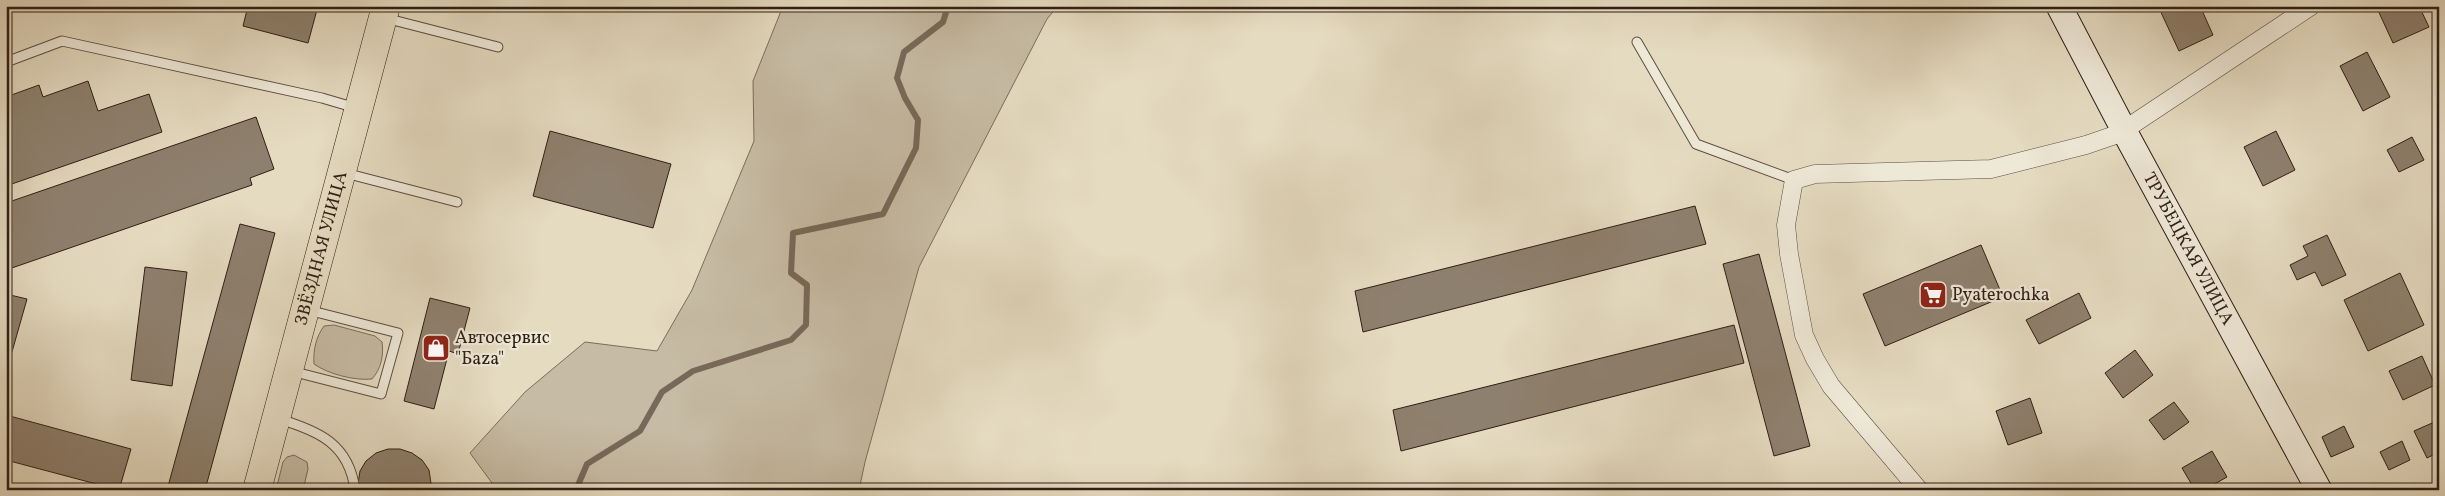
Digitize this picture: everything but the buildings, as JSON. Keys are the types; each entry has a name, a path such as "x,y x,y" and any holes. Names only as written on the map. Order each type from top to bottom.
{"main road":[{"name":"ТРУБЕЦКАЯ УЛИЦА","path":"2059,6 2124,131 2319,490"},
{"name":"ЗВЁЗДНАЯ УЛИЦА","path":"257,490 385,12"}],"street":[{"path":"1918,490 1831,386 1815,359 1804,335 1786,225 1794,180 1815,174 1991,169 2086,145 2124,131 2312,6"}],"lane":[{"path":"385,12 498,47"},
{"path":"6,62 62,42 322,98 359,109"},
{"path":"1637,42 1696,144 1794,180"},
{"path":"342,173 457,202"},
{"path":"289,371 381,394 398,333 306,309"},
{"path":"277,418 314,430 326,437 341,453 353,474 355,490"}],"shaded area":[{"path":"783,6 1058,6 1047,19 919,267 859,490 490,490 492,483 470,453 525,392 585,342 657,351 692,290 754,141 753,81"},
{"path":"334,325 375,336 382,342 381,362 378,371 372,379 342,376 314,364 314,354 319,335 324,326"},
{"path":"294,455 307,462 308,469 303,490 276,490 283,462 287,457"}],"waterway":[{"path":"576,490 587,464 640,431 662,392 693,371 791,340 806,325 807,285 791,273 793,233 883,214 916,148 918,120 905,98 897,78 904,52 943,22 948,6"}],"place":[{"name":"Pyaterochka","path":"1933,295"},
{"name":"Автосервис \"Баzа\"","path":"436,348"}]}
